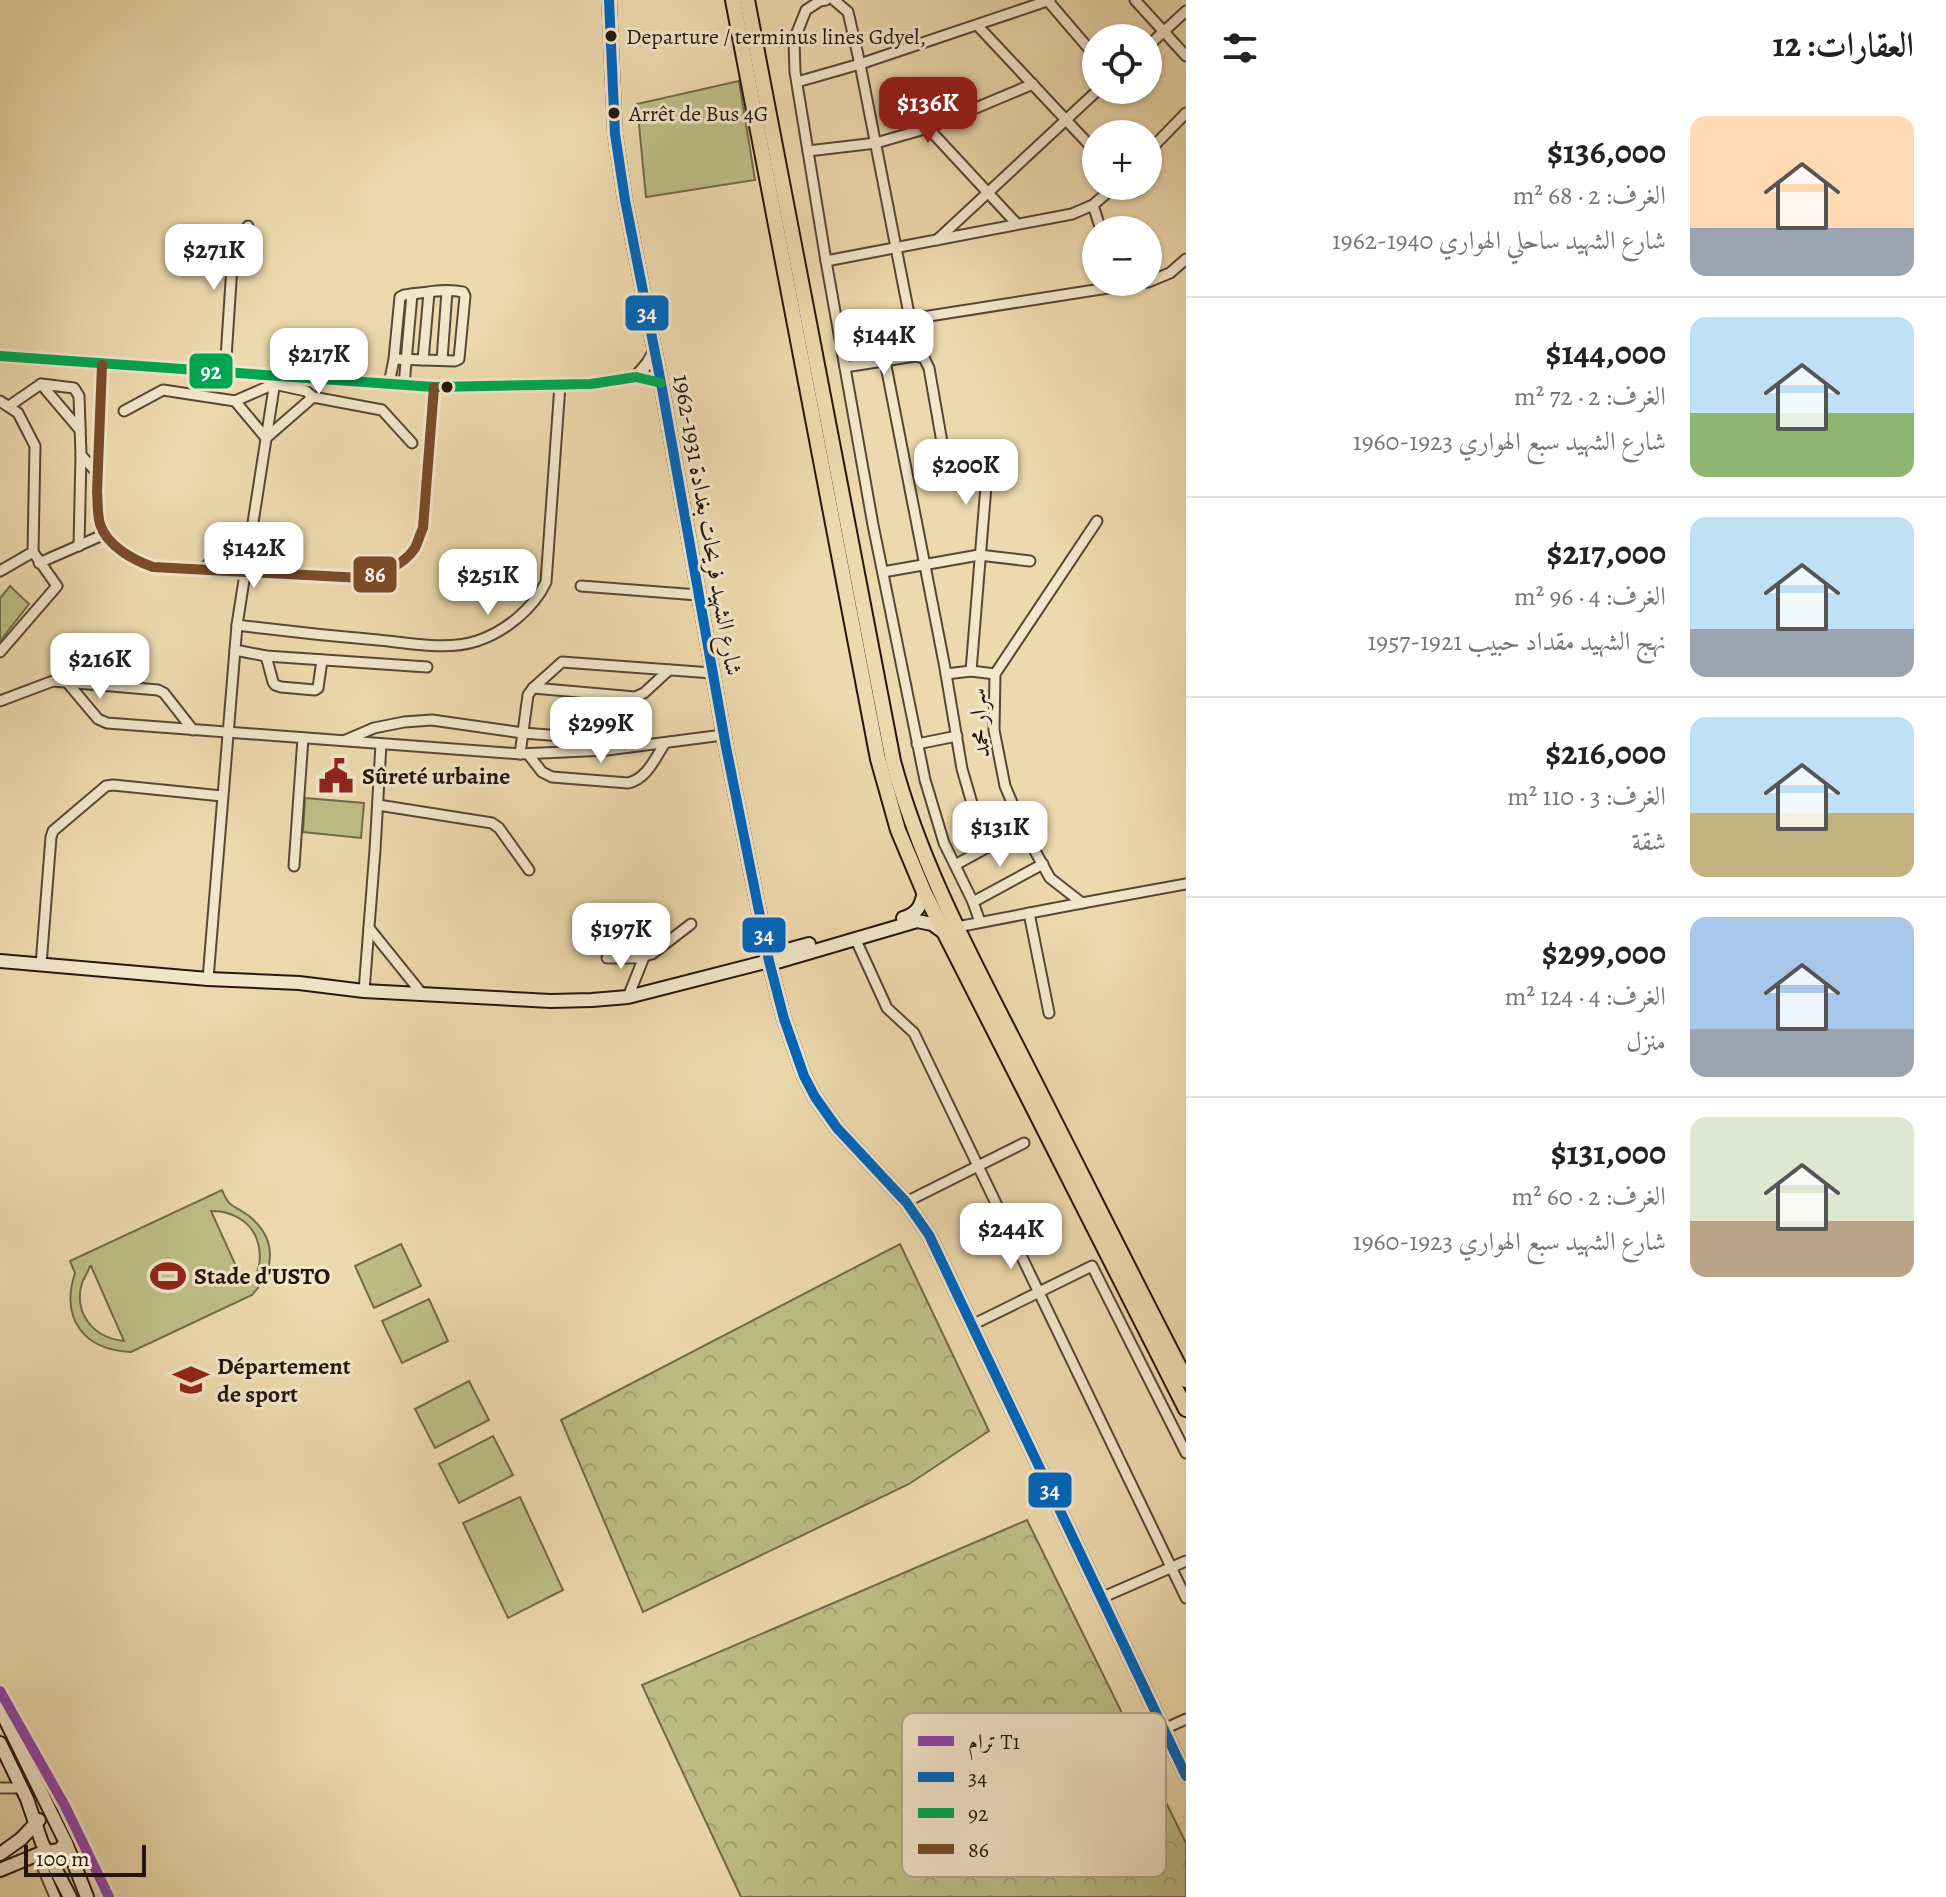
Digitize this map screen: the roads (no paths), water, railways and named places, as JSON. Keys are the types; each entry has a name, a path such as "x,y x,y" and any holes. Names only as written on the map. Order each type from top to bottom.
{"highway":[{"path":"733,0 878,759 898,830 924,892 950,929 1186,1380"},
{"path":"747,0 893,761 912,824 950,929 1186,1409"}],"main road":[{"name":"شارع الشهيد فريحات بغدادة 1931-1962","path":"609,0 612,92 625,200 661,383 723,735 769,961 784,1019 804,1076 815,1097 837,1128 906,1202 929,1235 1156,1713"},
{"path":"854,935 911,916 921,906 924,892"},
{"path":"0,961 423,995 592,1000 628,997 769,961 776,953 917,921 950,929"},
{"path":"0,1709 66,1843 87,1897"},
{"name":"شارع الشهيد فريحات بغدادة 1931-1962","path":"1166,1733 1186,1776"},
{"path":"0,1743 21,1788 42,1853 60,1892"},
{"path":"0,1854 41,1818 52,1814"},
{"path":"1,1868 59,1850 66,1843"}],"street":[{"path":"826,0 804,5 794,40 797,82 826,261 925,780 944,843 980,922"},
{"path":"834,0 848,12 910,319"},
{"path":"797,82 1049,0 1082,40"},
{"path":"1135,0 1186,56"},
{"path":"1163,32 1186,11"},
{"path":"977,25 1082,137"},
{"path":"808,151 876,143 928,128 1033,84"},
{"path":"937,240 1083,104"},
{"path":"1162,138 1186,113"},
{"path":"928,128 1017,224"},
{"path":"826,261 1072,214 1099,200"},
{"path":"1093,205 1097,216"},
{"path":"225,373 232,266 236,246 248,226"},
{"path":"1162,276 1186,259"},
{"path":"442,360 447,291"},
{"path":"389,384 398,301 404,295 463,292 459,359 394,359"},
{"path":"839,333 1082,292"},
{"path":"423,360 429,293"},
{"path":"404,385 412,294"},
{"path":"636,377 654,352"},
{"path":"0,356 225,373 275,380 434,387 602,383 636,377 661,383"},
{"path":"845,367 915,356 924,358 929,368 943,448 978,474 986,486 971,671"},
{"path":"885,361 962,769 987,847"},
{"path":"102,365 98,512 105,534 117,547 139,562 153,567 362,578 400,563 415,548 423,528 434,387"},
{"path":"208,979 237,625 275,380"},
{"path":"124,411 163,390 235,401 275,380 306,391 313,397 382,410 412,443"},
{"path":"41,384 80,430"},
{"path":"0,652 57,586 33,552 35,446 18,413 4,404 41,384 74,388 79,396 79,546"},
{"path":"237,625 395,642 455,645 477,641 506,626 537,598 546,582 560,385"},
{"path":"266,438 313,397"},
{"path":"235,401 266,438"},
{"path":"81,455 98,474"},
{"name":"سرار محمد","path":"1082,903 1050,878 1005,786 994,730 995,674 1097,521"},
{"path":"252,528 293,575"},
{"path":"201,570 252,528"},
{"path":"39,563 105,534"},
{"path":"0,571 33,552"},
{"path":"883,572 979,555 1030,561"},
{"path":"581,586 698,595"},
{"path":"235,650 266,656 427,667"},
{"path":"266,656 275,685 315,690 320,684 322,660"},
{"path":"665,743 639,780 628,783 552,777 542,772 524,754 523,733 528,695 566,662 712,673"},
{"path":"533,688 635,697 644,693 669,670"},
{"path":"946,674 971,671 995,674"},
{"path":"0,701 53,681 158,690 164,693 193,730"},
{"path":"66,681 98,719 107,723 524,754 584,752 723,735"},
{"path":"343,741 374,728 419,720 600,739"},
{"path":"917,744 957,736"},
{"path":"294,866 303,738"},
{"path":"364,991 381,744"},
{"path":"41,965 53,831 106,786 222,796"},
{"path":"378,805 492,823 499,828 529,870"},
{"path":"955,865 1023,828"},
{"path":"973,902 1043,864"},
{"path":"950,929 1186,884"},
{"path":"1029,913 1049,1013"},
{"path":"607,958 644,957 659,950 691,924"},
{"path":"369,928 423,995"},
{"path":"854,935 887,1008 914,1033 1186,1598"},
{"path":"628,997 644,957"},
{"path":"906,1202 1024,1143"},
{"path":"972,1325 1092,1266 1186,1453"},
{"path":"1101,1598 1186,1561"},
{"path":"1166,1728 1186,1719"},
{"path":"0,1788 21,1788"}],"tram line":[{"name":"T1","path":"0,1691 65,1806 109,1897"}],"place":[{"name":"Departure / terminus lines Gdyel,","path":"611,36"},
{"name":"Arrêt de Bus 4G","path":"614,113"},
{"name":"Sûreté urbaine","path":"336,776"},
{"name":"Stade d'USTO","path":"168,1276"},
{"name":"Département de sport","path":"191,1380"}]}
